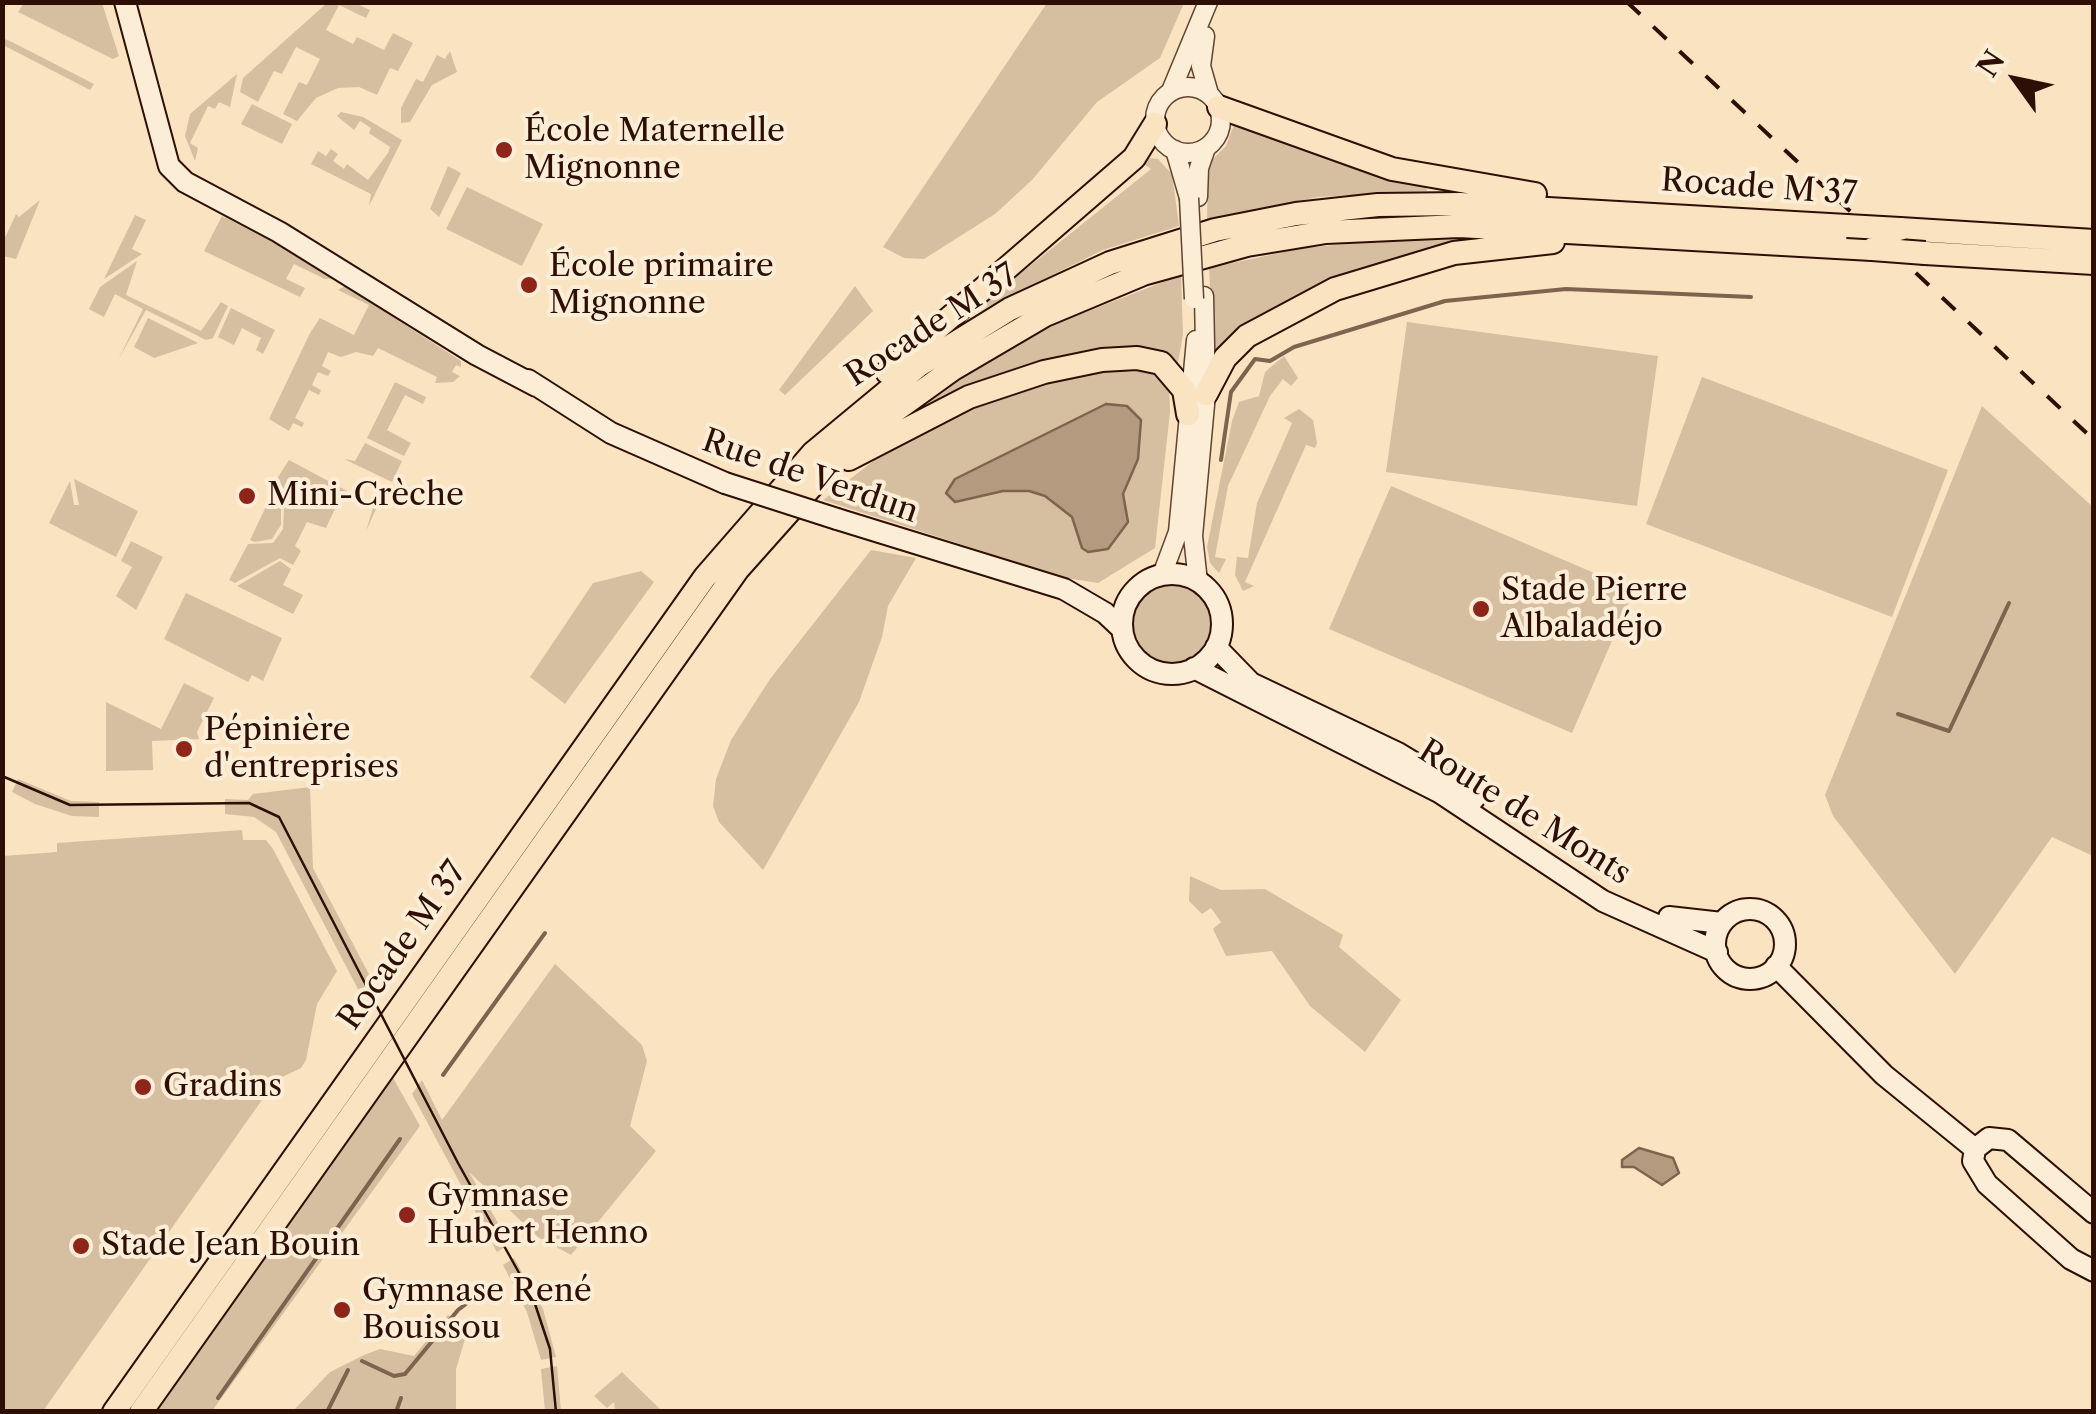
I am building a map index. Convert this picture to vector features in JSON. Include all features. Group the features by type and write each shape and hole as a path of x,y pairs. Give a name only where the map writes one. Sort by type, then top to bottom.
{"highway":[{"path":"1214,101 1392,168 1528,192 1602,210"},
{"path":"838,430 887,372 1134,158 1155,124"},
{"name":"Rocade M 37","path":"114,1412 688,598 756,513 838,430 918,366 987,322 1072,278 1162,245 1242,224 1350,207 1460,204 1602,210 2094,241"},
{"name":"Rocade M 37","path":"141,1412 706,611 772,527 828,468 909,400 998,341 1093,293 1169,266 1286,238 1379,227 1638,235 2094,263"},
{"path":"1206,394 1225,358 1246,336 1284,313 1362,278 1454,253 1638,235"},
{"path":"828,468 969,396 1044,372 1102,360 1137,358 1160,364 1184,390 1188,414"}],"main road":[{"name":"Rue de Verdun","path":"126,2 168,166 186,182 279,232 477,355 612,432 725,483 1078,595 1133,593"},
{"path":"1162,575 1198,582 1220,610 1216,647 1194,668 1170,674 1146,667 1131,652 1122,629 1133,593 1162,575"},
{"name":"Rue de Verdun","path":"1078,595 1122,629"},
{"name":"Route de Monts","path":"1216,647 1251,683 1445,778 1550,854 1609,890 1683,921 1722,924"},
{"name":"Route de Monts","path":"1194,668 1438,792 1603,901 1716,952"},
{"path":"1741,910 1772,917 1785,946 1776,966 1762,976 1745,978 1726,968 1716,952 1722,924 1741,910"},
{"path":"1776,966 1884,1075 1976,1149"},
{"path":"2094,1213 2008,1140 1989,1138 1976,1149 1973,1161 1987,1184 2071,1259 2094,1271"}],"street":[{"path":"1206,148 1190,153 1175,150 1162,140 1155,124 1158,105 1172,91 1208,2"},
{"path":"1198,582 1194,536 1206,394 1194,198 1206,148 1220,130 1202,52 1217,2"},
{"path":"1172,91 1186,87 1214,101"},
{"path":"1175,150 1194,198"},
{"path":"1162,575 1178,532 1199,298"}],"shaded area":[{"path":"24,3 102,3 119,56 113,59 18,12"},
{"path":"327,3 355,3 370,10 366,18 339,5 326,30 353,44 357,37 384,50 393,33 413,43 398,71 390,68 377,95 359,87 338,88 316,98 297,121 283,114 299,82 307,85 320,59 296,47 282,74 274,71 258,102 240,92 243,78"},
{"path":"1047,3 1184,3 1160,58 1097,102 1032,180 995,214 924,259 904,258 883,247"},
{"path":"2,38 94,84 90,90 3,45"},
{"path":"450,51 457,72 432,85 410,122 401,123 401,108 416,79 423,82 437,55 445,59"},
{"path":"237,74 230,107 219,102 215,109 208,106 190,143 198,148 195,161 185,136 190,114"},
{"path":"252,104 292,124 282,144 241,124"},
{"path":"341,112 363,117 402,140 369,206 371,194 311,164 318,151 326,156 331,149 338,154 333,161 344,169 347,164 368,180 388,153 390,147 369,133 371,128 360,121 354,130 337,116"},
{"path":"1234,125 1372,175 1425,185 1427,191 1318,197 1207,219 1208,164 1226,146"},
{"path":"1150,158 1158,159 1172,174 1179,226 1103,250 965,318 1151,169 1144,164"},
{"path":"448,166 461,173 439,217 430,209"},
{"path":"467,187 543,224 522,266 446,229"},
{"path":"40,200 16,259 3,256 3,242 16,214 19,217"},
{"path":"135,215 146,220 132,249 142,254 104,279"},
{"path":"222,216 346,278 325,279 294,264 286,279 305,288 300,297 204,251"},
{"path":"1399,239 1483,239 1422,255 1214,356 1209,268 1303,248"},
{"path":"137,261 126,295 201,331 221,302 228,306 213,338 206,340 146,310 118,360 143,309 115,294 104,317 89,309 100,287"},
{"path":"1181,275 1183,335 1177,368 1065,356 1012,371 912,411 993,357 1058,323"},
{"path":"345,286 461,361 461,367 456,365 452,372 460,376 453,382 435,383 437,377 378,348 373,356 356,352 341,357 328,352 322,366 331,371 328,376 318,372 312,385 321,390 319,395 309,390 295,418 304,423 302,427 293,423 289,431 269,419 310,333 320,318 354,335 369,305 338,290"},
{"path":"855,286 873,311 785,395 779,390"},
{"path":"231,308 275,330 263,354 256,350 261,338 242,328 234,345 218,337"},
{"path":"148,318 198,343 154,358 134,347"},
{"path":"1407,322 1658,356 1637,506 1386,472"},
{"path":"1284,356 1298,378 1291,386 1283,379 1270,396 1228,486 1215,557 1226,559 1219,573 1210,563 1207,547 1232,421 1239,402 1259,396 1265,372"},
{"path":"1137,365 1169,382 1170,412 1155,548 1098,583 1066,578 823,500 889,449 952,413 1067,374"},
{"path":"1702,377 1948,470 1892,617 1646,524"},
{"path":"395,382 426,397 423,404 405,395 387,430 411,443 404,456 367,438"},
{"path":"1106,404 1127,406 1141,420 1138,459 1123,494 1128,522 1108,549 1088,552 1082,548 1072,517 1045,496 1029,491 1003,491 955,502 946,493 955,479"},
{"path":"1982,406 2093,507 2093,856 2052,837 1955,974 1833,816 1825,795"},
{"path":"1299,409 1313,420 1317,443 1315,448 1306,445 1245,582 1254,586 1243,591 1235,575 1237,557 1248,558 1257,503 1292,423 1284,418"},
{"path":"365,443 402,461 392,482 344,459 355,461"},
{"path":"289,460 377,507 366,531 373,508 342,494 326,528 307,522 295,546 301,551 293,565 280,558 235,583 229,580 248,544 273,543 283,529 284,507 269,491"},
{"path":"74,479 138,511 116,557 49,523 70,481 74,505 79,505"},
{"name":"Stade Pierre Albaladéjo","path":"1391,486 1634,590 1572,733 1329,629"},
{"path":"271,496 281,509 281,525 272,539 250,540"},
{"path":"131,541 163,557 136,610 116,596 132,567 121,561"},
{"path":"871,550 916,558 888,606 882,637 859,702 763,870 719,822 713,806 716,779 731,740 770,679"},
{"path":"280,561 291,569 283,585 303,595 293,614 237,586"},
{"path":"641,571 654,582 565,704 530,677 593,583"},
{"path":"1171,583 1187,586 1200,595 1209,608 1209,640 1200,653 1187,662 1171,665 1155,662 1142,653 1133,640 1130,624 1133,608 1142,595 1155,586"},
{"path":"186,593 282,638 263,681 252,675 248,682 164,639"},
{"path":"184,683 214,698 197,732 199,739 152,741 153,770 106,771 106,702 161,729"},
{"path":"18,779 71,801 99,802 99,817 72,816 35,804 12,792"},
{"path":"310,787 313,868 371,978 360,993 276,832 254,817 225,814 225,799 248,800 253,794"},
{"name":"Stade Jean Bouin","path":"242,830 243,840 266,840 273,849 337,971 317,1004 306,1060 301,1068 276,1080 43,1411 3,1411 3,856 57,852 57,843"},
{"path":"1190,876 1221,890 1265,889 1343,935 1339,947 1401,1000 1365,1052 1310,1006 1272,951 1226,956 1213,929 1221,922 1211,908 1202,914 1189,901"},
{"path":"555,964 642,1045 647,1061 630,1126 656,1151 571,1255 538,1237 469,1172 510,1244 497,1252 412,1094 422,1080 442,1120"},
{"path":"392,1076 420,1126 212,1411 157,1412"},
{"path":"1639,1148 1673,1158 1679,1173 1662,1185 1634,1167 1622,1167 1622,1160"},
{"path":"514,1258 543,1309 556,1357 541,1360 527,1312 503,1265"},
{"path":"448,1315 461,1322 466,1336 456,1369 456,1411 293,1411 330,1372 364,1355 380,1349 414,1356"},
{"path":"557,1366 561,1411 545,1411 541,1369"},
{"path":"622,1372 662,1411 615,1411 614,1402 607,1408 594,1396"}],"waterway":[{"path":"1231,392 1255,359 1270,361 1294,347 1445,301 1566,289 1751,297"},
{"path":"1221,460 1231,392"},
{"path":"1898,714 1949,731 2009,603"},
{"path":"443,1075 545,933"},
{"path":"218,1398 400,1139"},
{"path":"362,1361 394,1376 405,1374 458,1310 487,1288"},
{"path":"327,1412 348,1370"},
{"path":"396,1412 401,1398"}],"tram line":[{"path":"2,776 70,805 249,803 279,817 458,1163 533,1298 550,1349 556,1412"}],"railway":[{"path":"1627,2 2094,440"}],"place":[{"name":"École Maternelle Mignonne","path":"504,150"},
{"name":"École primaire Mignonne","path":"529,285"},
{"name":"Mini-Crèche","path":"247,496"},
{"name":"Stade Pierre Albaladéjo","path":"1481,609"},
{"name":"Pépinière d'entreprises","path":"184,749"},
{"name":"Gradins","path":"143,1087"},
{"name":"Gymnase Hubert Henno","path":"407,1215"},
{"name":"Stade Jean Bouin","path":"81,1246"},
{"name":"Gymnase René Bouissou","path":"342,1310"}]}
